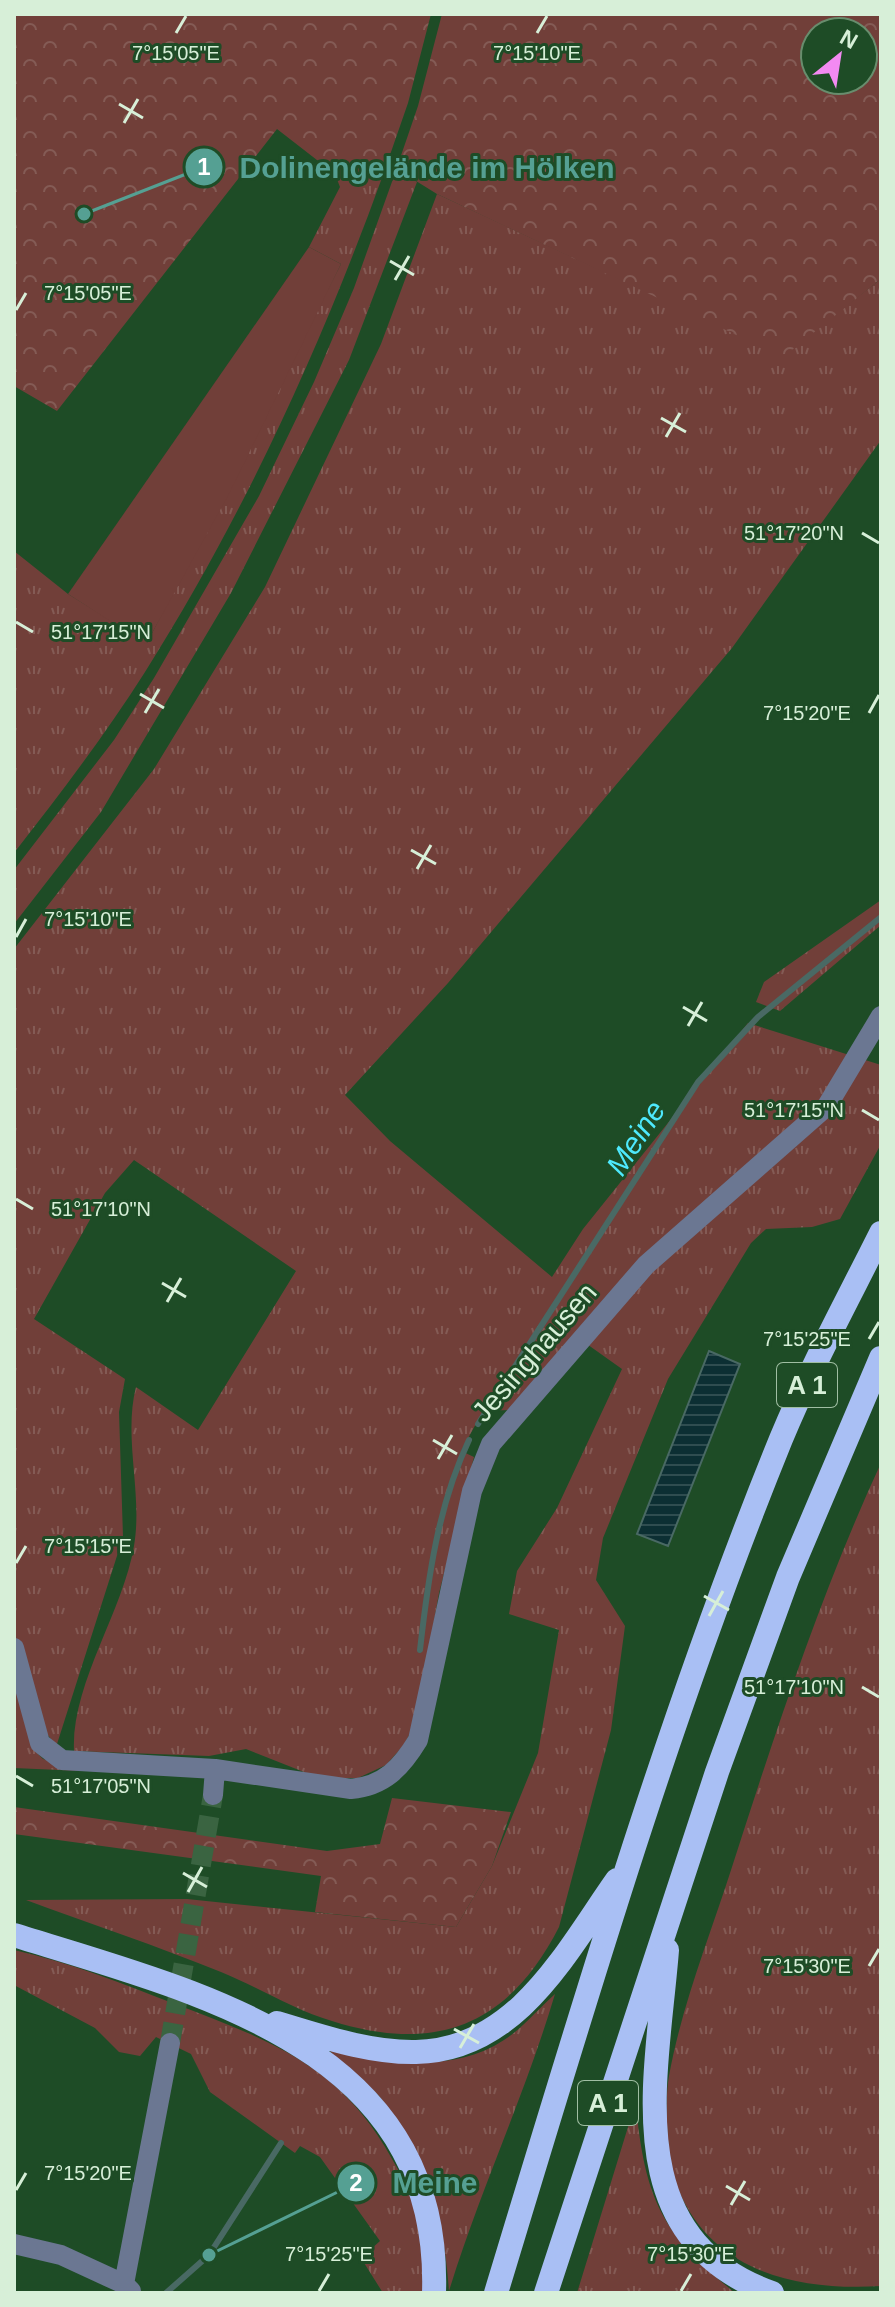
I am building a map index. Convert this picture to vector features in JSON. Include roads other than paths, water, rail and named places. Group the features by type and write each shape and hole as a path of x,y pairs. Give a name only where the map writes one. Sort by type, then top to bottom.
{"highway":[{"name":"A 1","path":"496,2293 686,1695 782,1437 881,1233"},
{"name":"A 1","path":"546,2293 669,1912 761,1650 839,1451 881,1358"},
{"path":"14,1935 116,1967 221,2006 359,2045 416,2052 453,2047 499,2025 535,1995 631,1862"},
{"path":"669,1912 653,2093 662,2178 674,2213 700,2249 724,2269 772,2293"},
{"path":"221,2006 333,2066 386,2119 409,2161 427,2210 433,2241 434,2293"}],"street":[{"name":"Jesinghausen","path":"14,1648 40,1743 62,1760 215,1769 351,1789 370,1787 386,1779 404,1762 418,1740 472,1491 491,1444 646,1265 827,1106 881,1016"},
{"path":"213,1795 215,1769"},
{"path":"14,2244 61,2255 129,2288 170,2043"}],"water":[{"path":"709,1351 740,1364 668,1546 637,1534"}],"waterway":[{"name":"Meine","path":"478,1424 698,1082 758,1017 881,917"},
{"name":"Meine","path":"420,1650 442,1516 469,1440"},
{"name":"Meine","path":"166,2293 209,2255 281,2143"}],"tunnel":[{"path":"170,2043 213,1795"}],"place":[{"name":"Dolinengelände im Hölken","path":"84,214"},
{"name":"Meine","path":"209,2255"}]}
